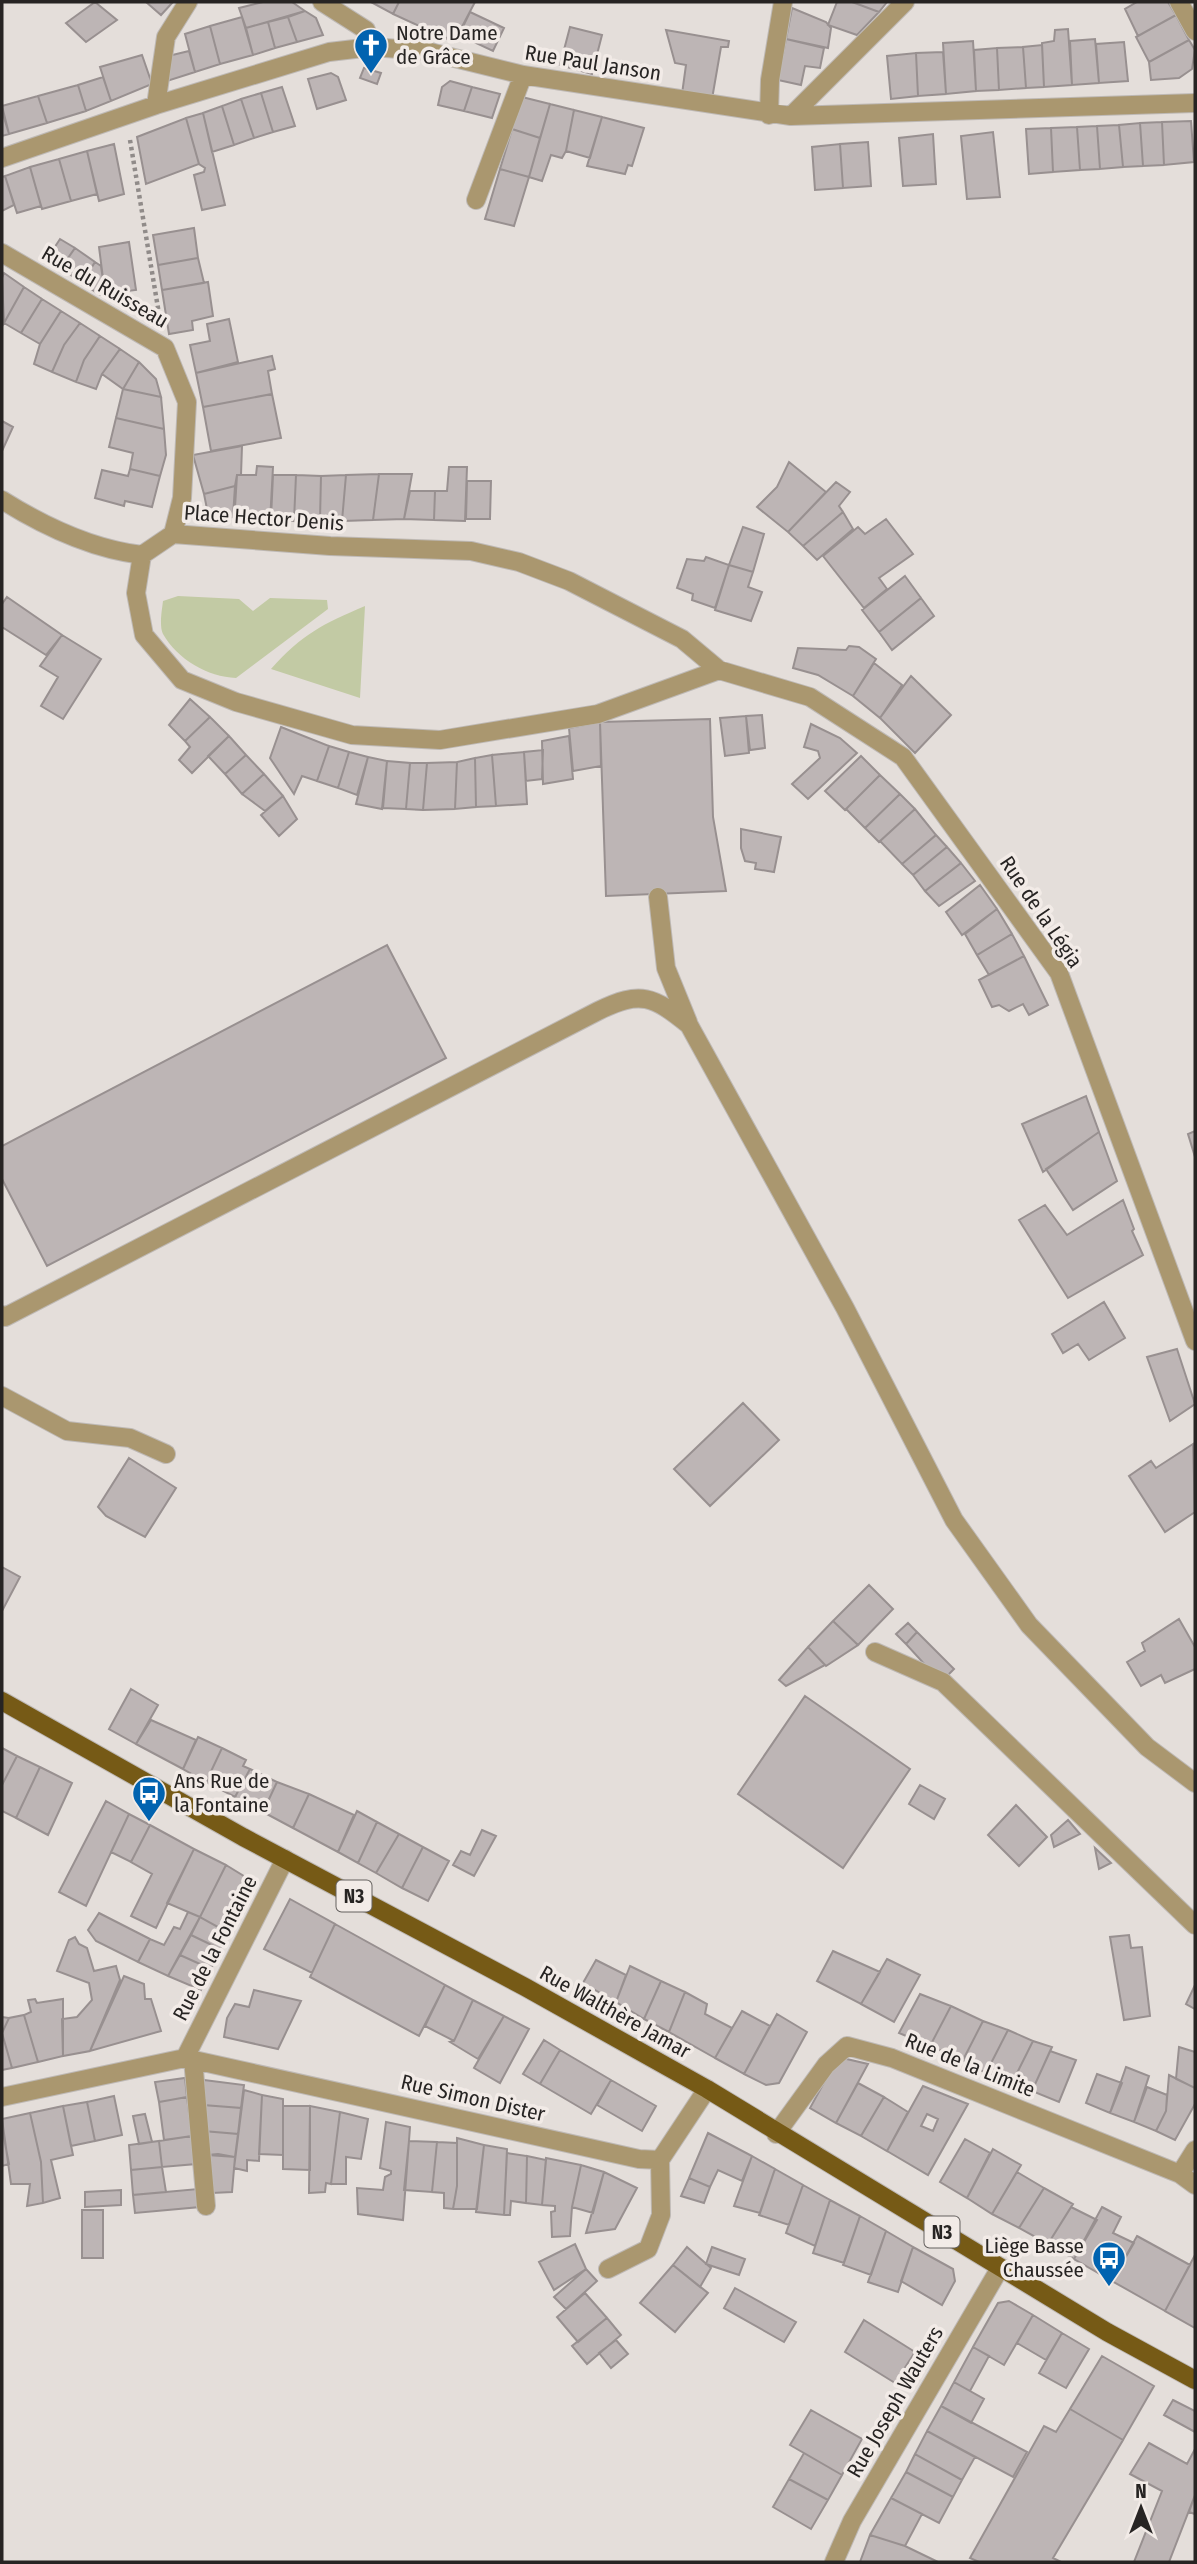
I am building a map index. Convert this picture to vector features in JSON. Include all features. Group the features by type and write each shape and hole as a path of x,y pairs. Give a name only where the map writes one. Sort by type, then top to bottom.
{"main road":[{"name":"Rue Walthère Jamar","path":"2,1701 707,2089 776,2134 1107,2332 1195,2380"}],"street":[{"path":"156,105 166,37 188,2"},
{"path":"322,2 366,30 372,47"},
{"path":"769,115 770,80 783,2"},
{"path":"791,116 905,2"},
{"path":"1179,2 1195,31"},
{"name":"Rue Paul Janson","path":"2,158 125,115 329,52 372,47 426,51 523,75 769,115 1195,103"},
{"path":"476,200 523,75"},
{"name":"Rue du Ruisseau","path":"2,253 165,348 187,402 182,498 173,534"},
{"path":"2,500 58,531 110,551 142,555 136,593 144,635 182,680 236,702 352,735 440,740 598,714 719,670"},
{"name":"Place Hector Denis","path":"142,555 173,534 330,546 471,551 519,562 569,580 682,639 719,670"},
{"name":"Rue de la Légia","path":"719,670 810,697 903,757 1059,973 1195,1341"},
{"path":"658,897 666,968 689,1025 845,1308 954,1520 1028,1625 1147,1746 1195,1783"},
{"path":"2,1315 5,1317 624,999 659,1001 689,1025"},
{"path":"2,1396 67,1432 130,1438 166,1454"},
{"path":"876,1652 943,1682 1195,1925"},
{"name":"Rue de la Fontaine","path":"189,2059 285,1859"},
{"name":"Rue de la Limite","path":"776,2134 826,2065 847,2046 892,2058 1188,2180"},
{"path":"189,2059 206,2206"},
{"name":"Rue Simon Dister","path":"2,2097 189,2059 639,2159 660,2160"},
{"path":"608,2269 648,2249 661,2215 660,2160 707,2089"},
{"path":"1188,2180 1195,2150"},
{"name":"Rue Joseph Wauters","path":"834,2562 852,2521 1000,2267"}],"path":[{"path":"125,115 160,322"}],"green space":[{"path":"178,596 239,599 253,611 270,598 327,600 328,609 236,678 215,674 194,665 169,643 161,627 163,601"},
{"path":"365,606 360,698 271,669 314,631"}],"building":[{"path":"95,2 117,20 86,42 66,23"},
{"path":"146,2 173,2 161,15"},
{"path":"263,2 292,2 305,11 246,28 239,8"},
{"path":"371,2 399,2 393,14"},
{"path":"399,2 475,2 454,42 393,14"},
{"path":"837,2 852,2 879,12 857,35 828,25"},
{"path":"852,2 887,2 879,12"},
{"path":"1137,2 1168,2 1176,15 1138,36 1125,9"},
{"path":"792,8 826,22 831,28 828,48 786,39"},
{"path":"305,11 316,18 323,35 297,42 288,17"},
{"path":"470,12 504,28 493,51 459,35"},
{"path":"1176,15 1189,40 1149,62 1136,37"},
{"path":"242,17 253,55 220,64 210,26"},
{"path":"288,17 297,42 275,48 268,22"},
{"path":"268,22 275,48 253,55 246,28"},
{"path":"210,26 220,64 195,72 185,34"},
{"path":"570,27 602,35 592,74 560,65"},
{"path":"1068,29 1072,85 1044,87 1042,43 1054,41 1055,30"},
{"path":"666,30 729,41 728,47 721,47 712,99 682,94 686,65 675,63"},
{"path":"786,39 824,48 820,68 805,66 801,85 778,80"},
{"path":"1095,39 1099,83 1072,85 1070,41"},
{"path":"1189,40 1195,50 1192,69 1179,78 1151,80 1149,62"},
{"path":"973,41 976,91 946,94 943,43"},
{"path":"1124,42 1128,81 1099,83 1096,44"},
{"path":"1042,45 1044,87 1026,88 1023,47"},
{"path":"1023,47 1026,88 999,90 997,48"},
{"path":"997,48 999,90 976,91 974,50"},
{"path":"189,51 195,72 164,82 164,57"},
{"path":"943,52 946,94 918,96 916,53"},
{"path":"916,53 918,96 891,99 887,56"},
{"path":"142,55 152,84 111,101 100,67"},
{"name":"Notre Dame de Grâce","path":"364,68 381,73 377,84 360,78"},
{"path":"331,73 338,77 346,100 317,109 308,79"},
{"path":"103,77 111,101 86,111 78,85"},
{"path":"450,81 472,87 464,111 438,105 442,87"},
{"path":"78,85 86,111 47,123 38,96"},
{"path":"282,87 295,126 273,132 261,93"},
{"path":"472,87 500,94 492,118 464,111"},
{"path":"261,93 273,132 254,138 241,99"},
{"path":"38,96 47,123 9,134 2,106"},
{"path":"522,97 550,104 540,138 512,129"},
{"path":"241,99 254,138 234,145 222,106"},
{"path":"550,104 574,110 566,151 562,158 551,155 542,181 529,177"},
{"path":"222,106 234,145 212,152 203,113"},
{"path":"574,110 602,117 590,158 566,151"},
{"path":"2,111 9,134 2,136"},
{"path":"203,113 225,205 202,210 194,175 204,172 205,168 199,164 186,118"},
{"path":"602,117 644,128 632,166 628,165 625,174 587,166"},
{"path":"186,118 199,164 146,184 137,137"},
{"path":"1191,121 1194,162 1164,165 1162,122"},
{"path":"1162,122 1164,165 1143,166 1140,123"},
{"path":"1140,123 1143,166 1123,167 1119,125"},
{"path":"1119,125 1123,167 1100,169 1097,126"},
{"path":"1097,126 1100,169 1080,170 1077,127"},
{"path":"1077,127 1080,170 1053,172 1051,128"},
{"path":"1051,128 1053,172 1029,174 1026,129"},
{"path":"512,129 540,138 529,177 500,169"},
{"path":"993,132 1000,197 967,199 961,136"},
{"path":"933,134 936,184 903,186 899,138"},
{"path":"868,142 871,186 843,188 840,144"},
{"path":"114,144 124,194 99,201 87,151"},
{"path":"840,144 843,188 815,190 812,147"},
{"path":"87,151 97,194 71,201 59,159"},
{"path":"59,159 71,201 42,209 30,167"},
{"path":"30,167 41,206 17,213 5,176"},
{"path":"500,169 529,177 514,226 485,219"},
{"path":"5,176 14,205 2,211 2,177"},
{"path":"194,228 198,258 158,265 153,235"},
{"path":"60,239 75,248 61,268 47,259"},
{"path":"129,242 136,290 105,294 99,247"},
{"path":"75,248 95,262 82,283 61,268"},
{"path":"198,258 204,283 162,290 158,265"},
{"path":"95,262 101,266 105,294 100,295 82,283"},
{"path":"4,273 24,287 4,323 2,278"},
{"path":"208,282 213,316 192,321 193,330 169,334 162,290"},
{"path":"24,287 42,299 21,333 4,323"},
{"path":"42,299 61,311 40,344 21,333"},
{"path":"61,311 80,323 64,345 52,372 34,364 40,344"},
{"path":"229,319 238,362 196,373 190,345 210,341 207,324"},
{"path":"80,323 100,336 84,360 76,382 52,372 64,345"},
{"path":"100,336 120,349 102,374 96,389 76,382 84,360"},
{"path":"120,349 139,362 123,389 102,374"},
{"path":"272,356 275,369 268,371 272,394 203,407 196,373"},
{"path":"139,362 156,379 161,397 123,389"},
{"path":"123,389 161,397 164,429 116,418"},
{"path":"272,394 281,438 211,451 203,407"},
{"path":"116,418 164,429 166,455 160,476 130,469 133,453 109,447"},
{"path":"2,421 13,427 2,451"},
{"path":"242,446 241,475 237,475 235,486 204,494 193,455"},
{"path":"789,462 826,492 788,532 757,507 777,487"},
{"path":"257,466 273,467 270,522 234,523 237,475 256,475"},
{"path":"449,467 467,467 465,521 434,520 435,491 447,491"},
{"path":"130,469 160,476 152,507 125,501 124,506 95,498 102,470 128,476"},
{"path":"379,474 412,474 404,519 373,520"},
{"path":"379,474 373,520 342,521 346,475"},
{"path":"273,475 296,475 294,521 271,518"},
{"path":"296,475 321,476 320,519 294,521"},
{"path":"346,475 342,521 320,519 321,476"},
{"path":"467,481 491,481 490,519 466,519"},
{"path":"836,482 850,492 839,506 843,512 803,546 788,532"},
{"path":"235,486 233,517 209,519 204,494"},
{"path":"410,491 435,491 434,520 404,519"},
{"path":"843,512 853,529 817,560 803,546"},
{"path":"886,519 913,554 879,578 887,589 864,608 823,556 858,527 865,534"},
{"path":"743,527 764,534 753,572 729,565"},
{"path":"706,557 729,565 715,608 692,600 693,594 677,588 687,559 704,561"},
{"path":"729,565 753,572 748,587 762,592 751,621 715,610"},
{"path":"905,576 921,598 879,632 862,610"},
{"path":"7,597 62,635 46,655 2,627 2,604"},
{"path":"921,598 934,616 892,650 879,632"},
{"path":"62,635 101,659 63,719 41,706 58,677 40,666"},
{"path":"849,646 859,647 876,659 853,696 818,675 793,668 798,648 846,650"},
{"path":"874,663 902,685 880,718 853,696"},
{"path":"911,676 951,715 915,753 880,718"},
{"path":"190,699 210,717 185,741 169,725"},
{"path":"762,715 765,748 750,750 746,716"},
{"path":"746,716 749,753 725,756 720,718"},
{"path":"210,717 229,736 192,773 179,760 190,747 185,741"},
{"path":"710,719 713,817 726,891 606,896 600,722"},
{"path":"600,722 601,766 573,771 569,728"},
{"path":"811,724 840,738 857,753 808,799 792,784 820,758 818,751 804,747"},
{"path":"281,727 329,746 317,781 302,776 294,794 270,758"},
{"path":"229,736 246,755 225,774 208,756"},
{"path":"569,736 573,779 543,784 542,741"},
{"path":"329,746 349,752 338,788 317,781"},
{"path":"543,750 542,779 526,781 524,752"},
{"path":"349,752 368,757 357,795 338,788"},
{"path":"524,752 527,804 496,806 492,755"},
{"path":"246,755 264,774 242,794 225,774"},
{"path":"492,755 496,806 476,807 475,758"},
{"path":"861,756 880,775 845,810 825,791"},
{"path":"368,757 387,761 382,809 356,804"},
{"path":"475,758 476,807 455,809 457,762"},
{"path":"387,761 410,763 406,809 383,808"},
{"path":"457,762 455,809 423,810 427,763"},
{"path":"410,763 427,763 423,810 406,809"},
{"path":"264,774 283,796 265,811 242,794"},
{"path":"880,775 900,794 865,828 846,809"},
{"path":"900,794 915,809 879,842 865,828"},
{"path":"283,796 297,819 279,836 261,815"},
{"path":"915,809 936,835 902,864 880,841"},
{"path":"741,829 781,837 774,872 755,869 756,863 745,861 741,848"},
{"path":"936,835 947,847 913,875 902,864"},
{"path":"947,847 961,863 925,891 913,875"},
{"path":"961,863 975,881 939,906 925,891"},
{"path":"980,885 997,909 962,935 946,912"},
{"path":"997,909 1012,934 977,955 965,934"},
{"path":"1012,934 1024,956 989,975 977,955"},
{"path":"387,945 446,1058 47,1266 2,1179 2,1146"},
{"path":"1024,956 1048,1005 1029,1015 1023,1004 1009,1011 999,1005 992,1007 979,980"},
{"path":"1086,1096 1099,1132 1043,1172 1022,1124"},
{"path":"1195,1131 1195,1157 1188,1134"},
{"path":"1099,1132 1117,1181 1073,1210 1046,1169"},
{"path":"1123,1200 1134,1229 1132,1231 1143,1255 1068,1298 1019,1220 1045,1205 1067,1235"},
{"path":"1104,1302 1125,1338 1089,1360 1078,1344 1063,1353 1052,1334"},
{"path":"1177,1349 1195,1404 1170,1421 1147,1357"},
{"path":"743,1403 779,1440 710,1506 674,1469"},
{"path":"1193,1444 1195,1512 1165,1532 1129,1476 1151,1461 1156,1468"},
{"path":"129,1458 176,1488 145,1537 106,1516 98,1507"},
{"path":"2,1567 20,1577 2,1611"},
{"path":"869,1585 893,1609 858,1645 833,1621"},
{"path":"1179,1619 1195,1647 1195,1669 1165,1683 1161,1675 1141,1686 1127,1662 1145,1651 1142,1643"},
{"path":"833,1621 858,1645 826,1666 808,1647"},
{"path":"908,1623 917,1632 906,1644 896,1634"},
{"path":"917,1632 954,1669 948,1675 927,1667 906,1644"},
{"path":"808,1647 825,1665 786,1686 779,1680"},
{"path":"131,1689 158,1705 136,1744 109,1729"},
{"path":"805,1696 910,1769 843,1868 738,1794"},
{"path":"151,1720 196,1740 183,1769 136,1744"},
{"path":"198,1737 222,1748 206,1782 183,1769"},
{"path":"2,1748 17,1756 2,1785"},
{"path":"222,1748 246,1760 243,1766 250,1769 235,1797 206,1782"},
{"path":"17,1756 40,1767 16,1818 2,1811 2,1785"},
{"path":"40,1767 72,1783 48,1835 16,1818"},
{"path":"250,1769 277,1782 263,1812 235,1797"},
{"path":"277,1782 309,1794 293,1828 263,1812"},
{"path":"920,1785 945,1799 934,1819 909,1804"},
{"path":"309,1794 354,1815 338,1852 293,1828"},
{"path":"106,1801 129,1814 86,1906 59,1892"},
{"path":"1016,1805 1047,1837 1019,1866 988,1835"},
{"path":"357,1811 377,1822 358,1863 338,1852"},
{"path":"129,1814 150,1825 131,1862 111,1852"},
{"path":"1068,1820 1080,1834 1054,1847 1051,1835"},
{"path":"377,1822 399,1834 376,1873 358,1863"},
{"path":"150,1825 194,1849 156,1928 131,1916 152,1874 131,1862"},
{"path":"482,1830 496,1836 474,1876 453,1865 461,1851 470,1855"},
{"path":"399,1834 423,1847 402,1888 376,1873"},
{"path":"423,1847 449,1861 428,1901 402,1888"},
{"path":"1095,1848 1111,1863 1099,1869"},
{"path":"194,1849 226,1865 200,1917 167,1903"},
{"path":"226,1865 247,1878 251,1884 227,1932 200,1917"},
{"path":"290,1899 335,1924 312,1973 264,1949"},
{"path":"188,1912 200,1917 168,1976 138,1962 150,1939 164,1945 174,1927 180,1929"},
{"path":"99,1913 150,1939 138,1962 96,1941 88,1930"},
{"path":"200,1917 227,1932 220,1949 191,1935"},
{"path":"335,1924 445,1985 419,2036 310,1977"},
{"path":"191,1935 220,1949 211,1969 180,1955"},
{"path":"1129,1935 1131,1948 1142,1947 1150,2016 1124,2020 1110,1937"},
{"path":"75,1937 79,1944 87,1948 94,1971 116,1966 120,1980 90,2051 63,2056 62,2019 77,2017 92,2000 89,1983 57,1971 69,1940"},
{"path":"833,1951 880,1972 861,2004 817,1981"},
{"path":"180,1955 211,1969 201,1990 168,1976"},
{"path":"887,1959 920,1975 894,2022 861,2004"},
{"path":"596,1960 626,1975 616,2002 583,1983"},
{"path":"630,1966 661,1981 644,2019 616,2002"},
{"path":"124,1976 144,1984 145,1999 151,1999 161,2031 90,2051"},
{"path":"661,1981 685,1992 669,2032 644,2019"},
{"path":"445,1985 473,2000 454,2041 425,2026"},
{"path":"1195,1985 1195,2009 1186,2004"},
{"path":"254,1990 301,2001 278,2049 224,2037 227,2018 235,2004 249,2007"},
{"path":"685,1992 707,2004 705,2014 732,2028 715,2058 669,2032"},
{"path":"920,1994 951,2006 930,2046 899,2033"},
{"path":"35,1999 37,2003 63,1999 63,2056 38,2062 24,2015 31,2012 28,2000"},
{"path":"473,2000 504,2016 478,2059 450,2042 454,2041"},
{"path":"951,2006 983,2021 963,2060 930,2046"},
{"path":"742,2011 770,2026 744,2074 715,2058"},
{"path":"777,2014 807,2032 779,2083 766,2085 744,2074"},
{"path":"24,2015 38,2062 12,2068 2,2033 9,2018"},
{"path":"504,2016 529,2029 500,2083 474,2068"},
{"path":"2,2017 9,2018 2,2033"},
{"path":"983,2021 1008,2030 986,2073 963,2060"},
{"path":"1008,2030 1033,2041 1012,2083 986,2073"},
{"path":"2,2033 12,2068 2,2070"},
{"path":"544,2040 560,2050 540,2084 523,2074"},
{"path":"1033,2041 1052,2047 1032,2091 1012,2083"},
{"path":"1179,2047 1195,2052 1195,2088 1176,2079"},
{"path":"560,2050 611,2080 591,2114 540,2084"},
{"path":"1050,2051 1076,2060 1059,2102 1032,2091"},
{"path":"838,2057 868,2064 836,2123 810,2108"},
{"path":"1126,2067 1149,2076 1134,2122 1110,2113"},
{"path":"1097,2074 1122,2083 1110,2113 1086,2103"},
{"path":"1169,2075 1195,2088 1195,2104 1175,2140 1156,2131 1166,2111"},
{"path":"185,2078 187,2097 159,2102 155,2082"},
{"path":"204,2080 244,2085 241,2108 203,2105"},
{"path":"611,2080 656,2106 642,2131 597,2105"},
{"path":"858,2083 884,2097 861,2136 836,2123"},
{"path":"923,2086 968,2104 928,2175 887,2151","holes":["927,2114 938,2119 933,2131 921,2126"]},
{"path":"1147,2087 1167,2095 1166,2111 1156,2131 1134,2122"},
{"path":"244,2090 262,2095 259,2161 247,2160 247,2171 234,2168"},
{"path":"262,2095 283,2099 283,2155 259,2154"},
{"path":"114,2096 122,2135 95,2141 87,2102"},
{"path":"187,2097 192,2136 164,2140 159,2102"},
{"path":"884,2097 908,2112 887,2151 861,2136"},
{"path":"87,2102 95,2141 71,2146 63,2106"},
{"path":"203,2105 241,2108 238,2134 203,2131"},
{"path":"63,2106 73,2155 51,2160 60,2198 43,2203 41,2162 30,2113"},
{"path":"283,2106 310,2106 310,2170 283,2169"},
{"path":"310,2106 340,2112 331,2184 326,2183 325,2192 309,2193"},
{"path":"340,2112 368,2119 361,2159 346,2157 346,2184 331,2184"},
{"path":"30,2113 41,2162 43,2203 27,2206 30,2184 11,2184 2,2119"},
{"path":"145,2114 152,2142 139,2144 133,2116"},
{"path":"386,2122 410,2127 403,2220 358,2214 357,2188 383,2190 385,2177 391,2174 391,2171 380,2168"},
{"path":"2,2128 9,2164 2,2166"},
{"path":"203,2131 238,2134 235,2157 208,2155"},
{"path":"708,2133 752,2156 742,2181 718,2170 710,2187 689,2178"},
{"path":"192,2136 196,2164 162,2167 159,2141"},
{"path":"457,2138 484,2145 477,2209 453,2209 457,2186"},
{"path":"965,2139 990,2153 967,2198 940,2182"},
{"path":"159,2141 162,2167 131,2170 129,2145"},
{"path":"409,2141 437,2142 432,2192 404,2190"},
{"path":"437,2142 457,2143 457,2186 453,2209 444,2208 444,2193 432,2192"},
{"path":"484,2145 507,2149 504,2215 476,2212"},
{"path":"993,2149 1021,2165 992,2214 967,2198"},
{"path":"507,2153 527,2156 526,2203 511,2201 510,2215 504,2215"},
{"path":"208,2155 235,2157 232,2192 212,2193"},
{"path":"527,2156 546,2160 542,2205 526,2203"},
{"path":"752,2156 775,2169 760,2213 734,2206"},
{"path":"546,2158 581,2165 572,2207 570,2236 552,2237 551,2212 555,2211 555,2206 542,2205"},
{"path":"581,2165 604,2172 593,2213 572,2207"},
{"path":"162,2167 166,2192 133,2195 131,2170"},
{"path":"775,2169 803,2185 789,2225 759,2215"},
{"path":"604,2172 637,2188 615,2229 586,2233"},
{"path":"1017,2172 1044,2188 1019,2228 992,2214"},
{"path":"689,2178 710,2187 704,2203 681,2196"},
{"path":"803,2185 830,2200 815,2246 786,2233"},
{"path":"1044,2188 1073,2204 1048,2244 1019,2228"},
{"path":"198,2189 200,2207 135,2213 133,2195"},
{"path":"121,2190 121,2205 85,2207 85,2192"},
{"path":"830,2200 860,2216 844,2263 813,2253"},
{"path":"1071,2207 1097,2220 1074,2259 1048,2244"},
{"path":"1102,2207 1121,2217 1113,2233 1134,2243 1112,2281 1074,2259"},
{"path":"82,2210 103,2210 103,2258 82,2258"},
{"path":"860,2216 886,2231 871,2275 843,2265"},
{"path":"886,2231 913,2247 898,2292 868,2282"},
{"path":"1137,2236 1190,2265 1165,2311 1112,2281"},
{"path":"575,2244 586,2269 554,2290 539,2262"},
{"path":"687,2247 711,2268 700,2287 673,2265"},
{"path":"712,2247 745,2259 739,2275 706,2264"},
{"path":"913,2247 953,2269 955,2281 942,2305 901,2281"},
{"path":"1195,2255 1195,2328 1165,2311"},
{"path":"673,2265 708,2293 675,2332 640,2303"},
{"path":"586,2269 597,2281 566,2309 554,2297"},
{"path":"735,2288 796,2322 784,2342 724,2308"},
{"path":"585,2293 607,2318 578,2342 557,2317"},
{"path":"1009,2301 1033,2315 1004,2365 973,2347 998,2303"},
{"path":"1033,2315 1062,2333 1046,2360 1017,2343"},
{"path":"607,2318 621,2335 587,2364 572,2346"},
{"path":"864,2320 915,2352 895,2383 845,2352"},
{"path":"1062,2333 1089,2349 1066,2388 1039,2373"},
{"path":"616,2340 628,2354 611,2368 599,2353"},
{"path":"973,2347 989,2356 970,2391 954,2382"},
{"path":"1102,2356 1154,2386 1123,2440 1070,2409"},
{"path":"954,2382 984,2399 971,2423 941,2406"},
{"path":"1173,2400 1195,2411 1195,2432 1164,2415"},
{"path":"941,2406 1027,2452 1013,2477 927,2431"},
{"path":"1070,2409 1123,2440 1053,2558 1061,2562 979,2562 970,2558 1044,2426 1056,2432"},
{"path":"811,2410 862,2439 842,2475 790,2445"},
{"path":"927,2431 975,2457 962,2480 915,2454"},
{"path":"1149,2443 1187,2464 1195,2449 1195,2495 1169,2562 1134,2562 1162,2491 1130,2474"},
{"path":"804,2453 842,2475 828,2500 789,2479"},
{"path":"915,2454 962,2480 953,2497 906,2472"},
{"path":"906,2472 953,2497 939,2523 891,2498"},
{"path":"789,2479 828,2500 811,2529 773,2507"},
{"path":"1195,2495 1195,2514 1189,2512"},
{"path":"891,2498 922,2514 905,2546 870,2535"},
{"path":"870,2535 905,2546 938,2562 860,2562"}],"place":[{"name":"Notre Dame de Grâce","path":"371,75"},
{"name":"Ans Rue de la Fontaine","path":"149,1823"},
{"name":"Liège Basse Chaussée","path":"1109,2288"}]}
